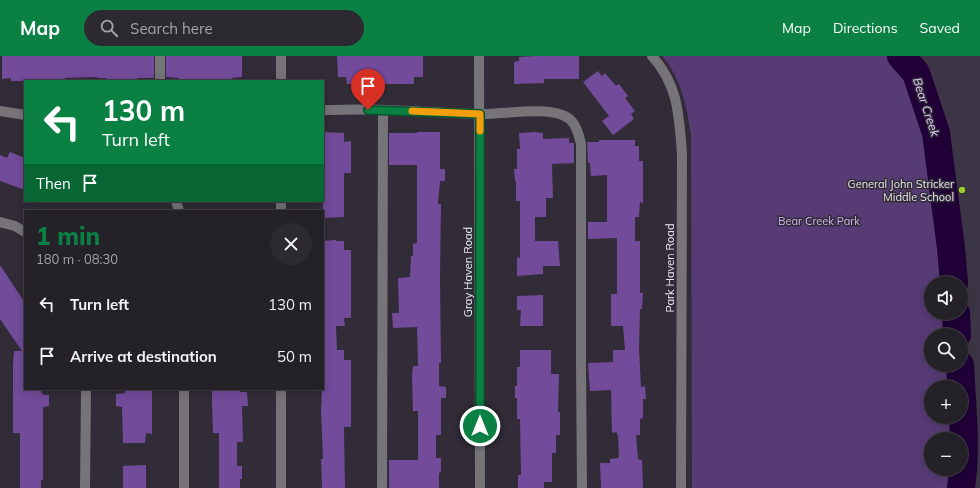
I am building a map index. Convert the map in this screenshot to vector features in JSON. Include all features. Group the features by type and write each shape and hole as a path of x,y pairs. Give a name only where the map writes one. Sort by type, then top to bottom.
{"street":[{"path":"160,56 160,80"},
{"path":"281,56 281,80"},
{"name":"Gray Haven Road","path":"479,56 480,488"},
{"name":"Park Haven Road","path":"652,56 664,73 674,92 679,113 682,154 682,488"},
{"path":"324,110 382,110 480,114 545,111 556,113 573,122 579,134 581,144 582,488"},
{"path":"382,110 382,488"},
{"path":"0,111 24,115"},
{"path":"0,222 14,226 24,231"},
{"path":"85,488 86,390"},
{"path":"184,390 184,488"},
{"path":"281,390 282,488"}],"shaded area":[{"name":"General John Stricker Middle School","path":"901,56 980,56 980,488 961,488 963,476 968,476 968,432 963,432 963,424 968,424 968,380 961,380 960,372 968,372 968,328 957,328 956,320 968,320 968,276 953,276 936,133 916,73"}],"green space":[{"name":"Bear Creek Park","path":"662,56 901,56 916,73 936,133 953,276 924,276 924,320 956,320 957,328 924,328 924,372 960,372 961,380 924,380 924,424 963,424 964,432 924,432 924,476 963,476 961,488 692,488 691,135 682,93 674,74"}],"building":[{"path":"2,56 154,56 154,78 137,78 138,80 106,80 106,78 97,77 65,78 65,80 24,81 11,81 11,78 2,79"},
{"path":"166,56 242,56 242,77 232,78 232,80 179,80 179,78 166,77"},
{"path":"337,56 423,56 423,77 414,77 414,84 347,84 346,77 338,77"},
{"path":"579,56 579,79 544,79 544,83 514,84 514,62 519,61 519,57"},
{"path":"598,71 602,76 605,73 616,86 619,84 628,96 625,98 635,111 631,114 634,119 613,135 602,121 609,116 583,82"},
{"path":"324,132 344,133 344,142 351,141 351,173 344,173 344,217 324,218"},
{"path":"440,132 440,169 445,169 445,181 440,181 438,204 441,204 441,363 439,363 439,386 446,387 446,398 441,398 441,435 436,435 436,458 441,458 441,472 439,473 439,488 389,488 389,460 418,460 418,411 413,411 412,375 413,366 418,366 417,327 393,328 392,313 399,313 398,278 410,277 413,244 417,243 417,165 389,165 389,133"},
{"path":"519,133 543,133 543,139 569,138 569,143 574,143 574,163 552,164 553,198 546,198 546,217 535,217 535,241 558,241 560,266 543,266 543,274 517,276 517,257 520,258 520,201 516,201 516,181 514,169 517,169 517,149 520,149"},
{"path":"599,140 635,140 635,146 639,146 639,161 643,161 643,203 640,202 639,217 635,217 635,241 640,241 640,293 643,293 642,309 640,309 639,349 641,387 645,386 646,399 643,399 643,418 640,419 640,435 636,435 638,459 642,460 643,488 601,488 600,463 610,463 610,459 619,458 618,435 617,432 612,433 611,390 590,391 588,363 613,362 613,350 625,350 623,326 611,326 611,294 617,294 617,238 588,239 588,222 607,222 607,175 591,176 590,163 588,163 587,142 599,142"},
{"path":"10,152 24,158 24,190 0,181 0,155 7,158"},
{"path":"324,241 344,241 344,250 351,250 351,318 344,318 345,326 336,326 337,350 344,350 344,360 351,360 351,427 344,427 345,488 322,488 321,459 323,459 321,410 322,390 324,390"},
{"path":"0,265 24,301 24,390 41,390 43,395 49,395 49,406 43,407 43,480 41,480 41,488 20,488 20,433 13,433 13,366 14,351 22,351 0,319"},
{"path":"543,295 543,326 520,326 521,310 517,310 517,296"},
{"path":"520,350 551,350 551,374 559,374 558,412 560,412 560,435 556,435 556,453 552,453 552,482 544,482 544,488 518,488 518,475 521,475 520,419 517,419 517,398 515,398 515,386 517,386 517,367 520,367"},
{"path":"125,390 152,390 152,434 146,433 145,443 123,443 122,407 116,406 116,394 125,393"},
{"path":"212,390 240,390 240,392 247,392 248,406 242,406 243,442 237,442 237,466 242,466 240,488 219,488 219,433 213,433"},
{"path":"146,465 146,488 123,488 123,466"}],"waterway":[{"name":"Bear Creek","path":"901,56 916,73 936,133 953,276"},
{"name":"Bear Creek","path":"956,320 957,328"},
{"name":"Bear Creek","path":"960,372 964,442 961,488"}],"slow traffic":[{"path":"412,111 480,114 480,131"}],"place":[{"name":"General John Stricker Middle School","path":"962,190"}],"route":[{"path":"368,110 480,114 480,426"}]}
